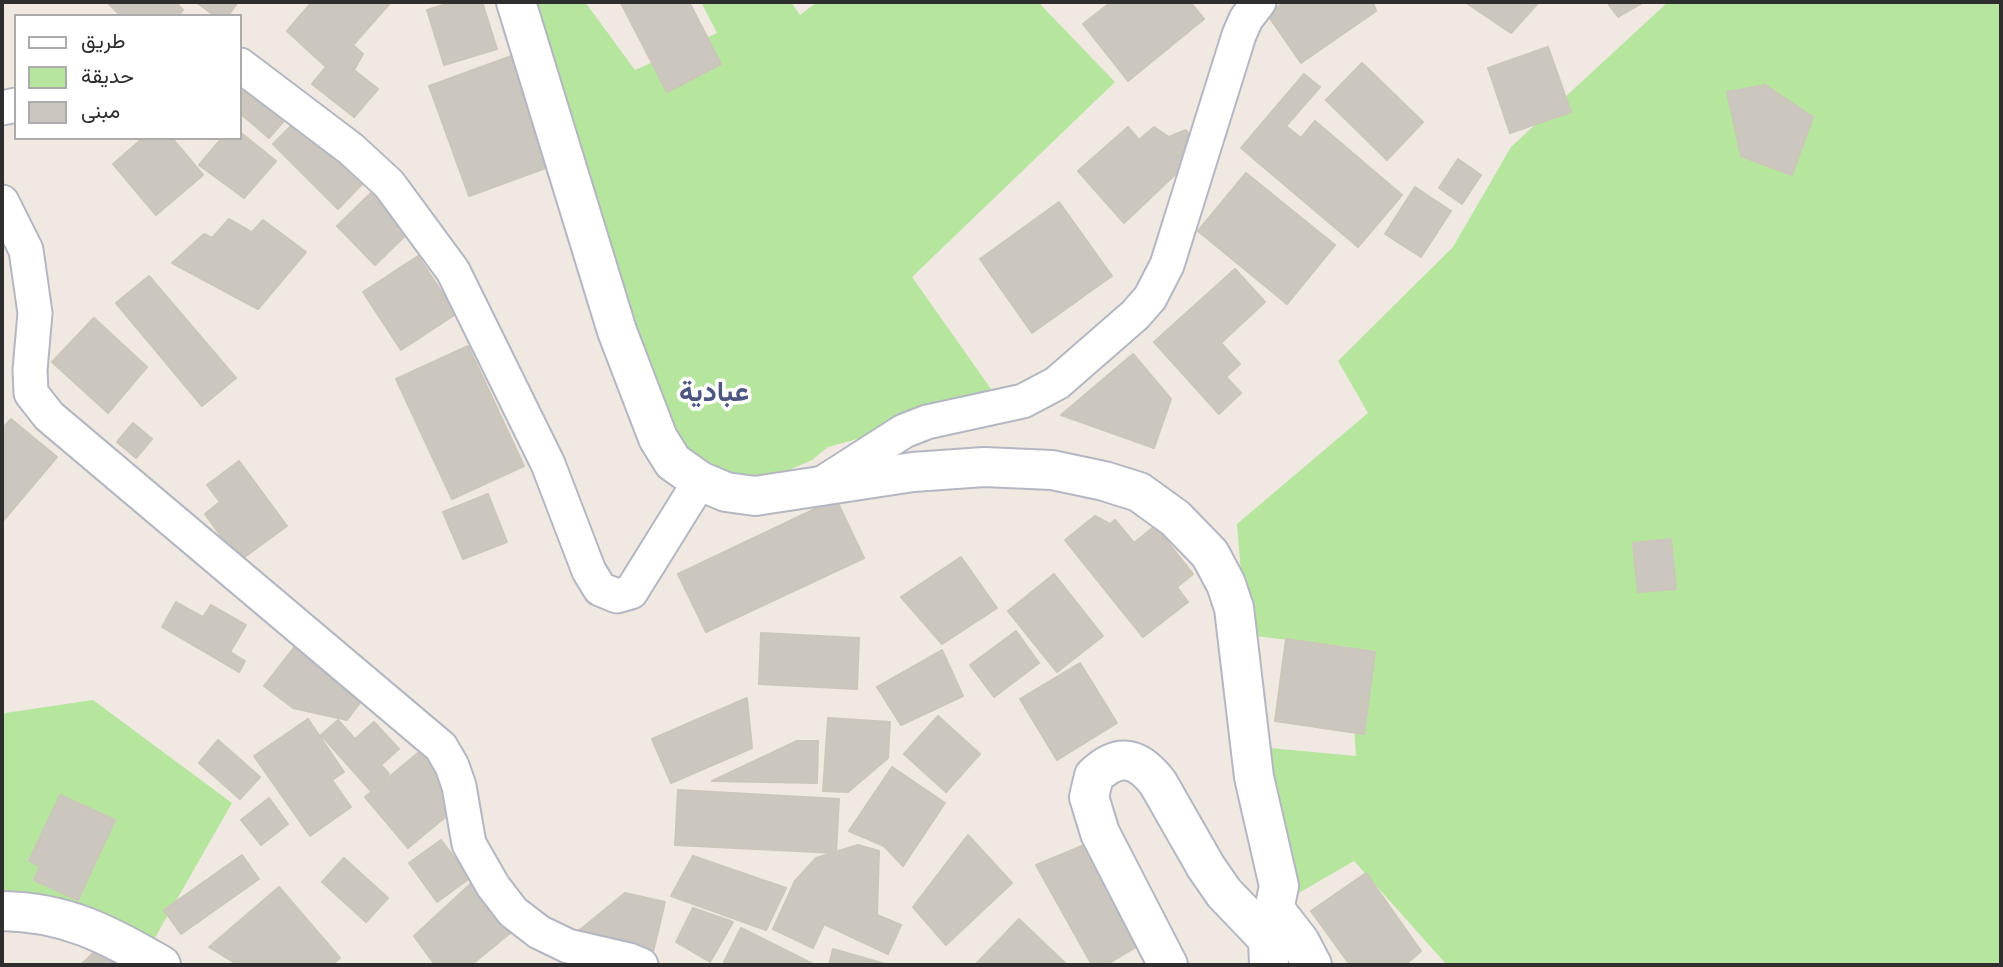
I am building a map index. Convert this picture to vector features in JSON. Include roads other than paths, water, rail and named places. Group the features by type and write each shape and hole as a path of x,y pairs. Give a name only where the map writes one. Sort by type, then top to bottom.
{"main road":[{"path":"516,2 621,343 658,438 673,462 700,481 726,492 755,496 925,471 984,467 1052,470 1139,492 1175,518 1210,554 1226,584 1234,608 1254,777 1279,886 1271,938"},
{"path":"1168,965 1100,833 1089,797 1094,776 1114,761 1126,760 1149,771 1224,893 1271,938 1300,942 1312,965"},
{"path":"2,911 31,912 79,923 161,965"}],"street":[{"path":"816,487 904,431 927,422 1015,403 1038,395 1058,383 1135,316 1150,298 1167,265 1239,35 1246,19 1259,2"},
{"path":"242,67 351,149 389,184 453,271 548,464 589,570 600,589 617,596 631,592 700,481"},
{"path":"2,202 26,250 35,313 31,393 49,416 441,747 459,786 469,844 493,886 513,912 539,932 568,946 641,965"}],"district":[{"name":"عبادية","path":"714,393"}]}
